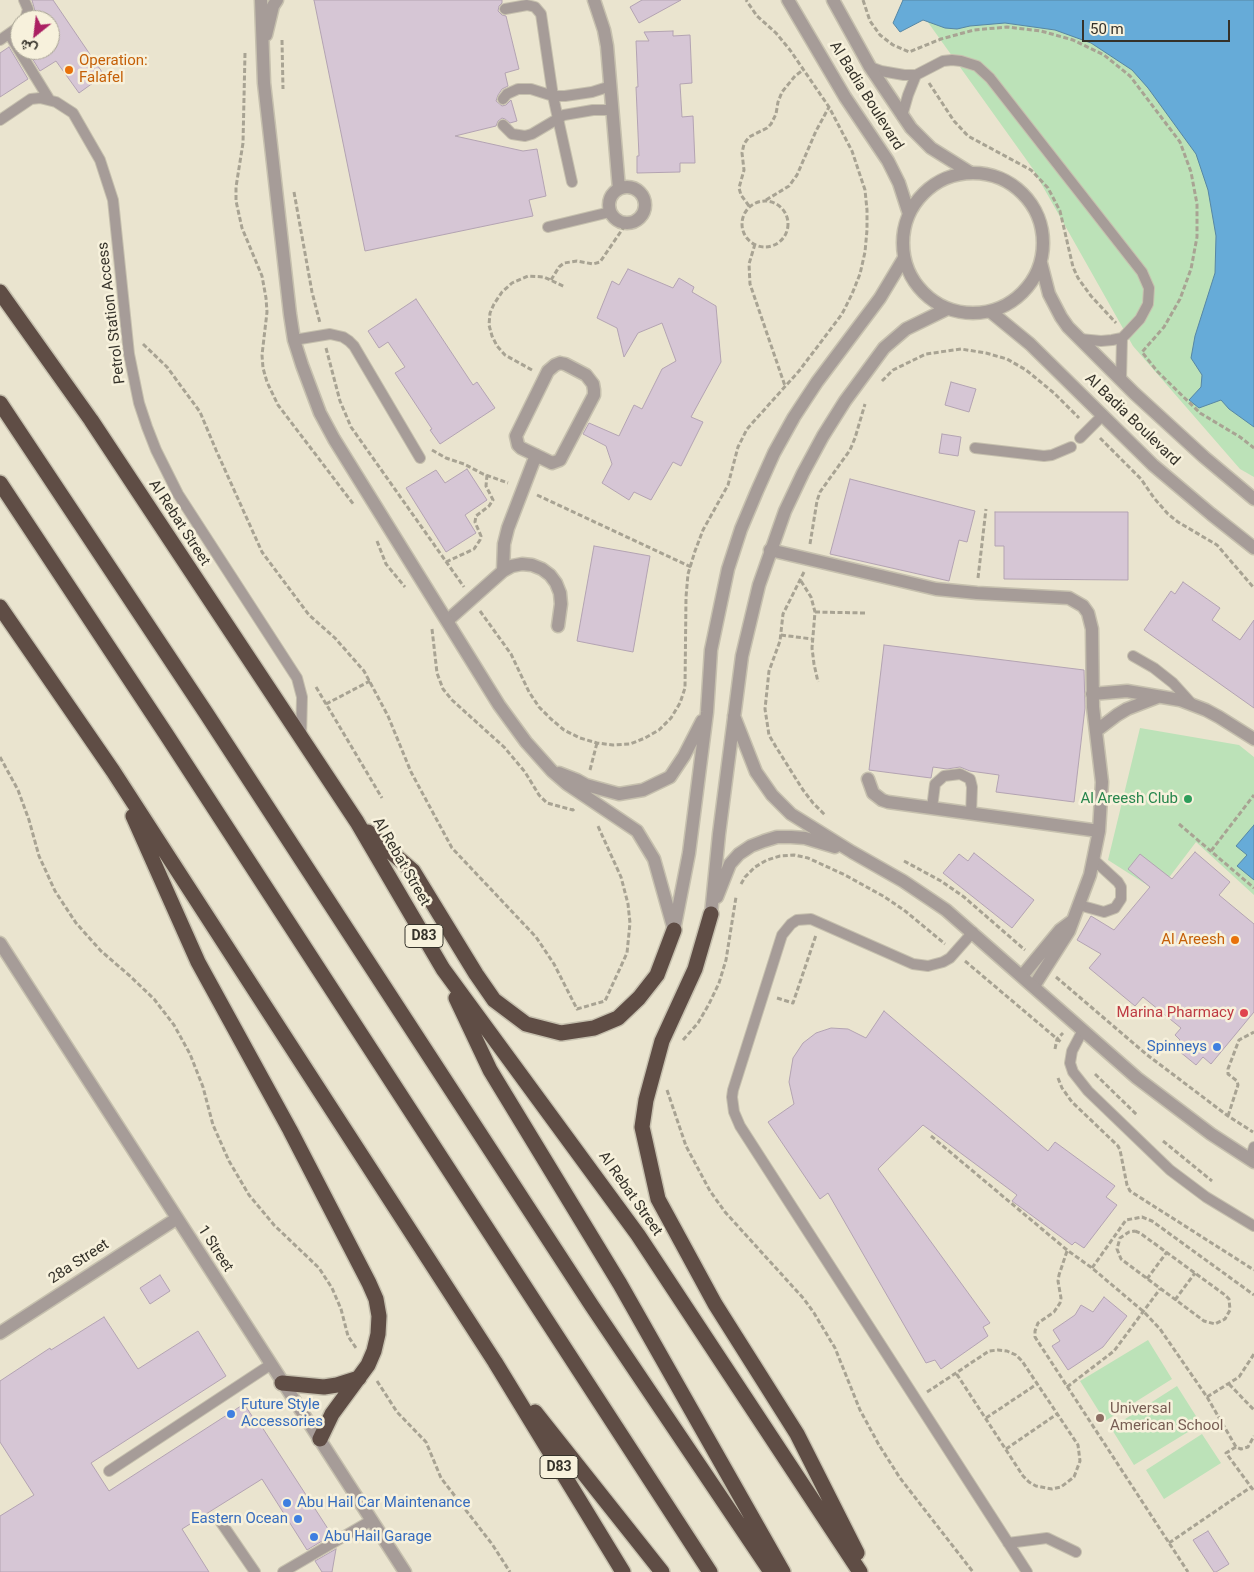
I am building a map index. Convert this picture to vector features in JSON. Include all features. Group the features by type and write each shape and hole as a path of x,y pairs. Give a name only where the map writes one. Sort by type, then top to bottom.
{"highway":[{"name":"Al Rebat Street","path":"0,292 91,420 357,822 443,969 638,1235 860,1572"},
{"path":"0,403 201,705 592,1306 771,1572"},
{"path":"0,483 172,742 710,1572"},
{"name":"D83","path":"0,607 113,771 495,1362 623,1572"},
{"path":"113,771 198,962 290,1130 376,1299 379,1316 378,1334 374,1351 368,1365 332,1414 320,1439"},
{"path":"357,822 413,871 494,1000 526,1024 561,1033 594,1028 618,1018 639,998 657,975 674,930"},
{"path":"711,914 695,969 662,1041 646,1100 642,1127 658,1199 715,1304 790,1421 867,1572"},
{"path":"443,969 490,1070 620,1284 783,1572"},
{"path":"495,1362 662,1572"},
{"path":"282,1383 324,1387 359,1378"}],"street":[{"path":"261,0 262,50 269,134 290,314 294,340 320,413 334,439 500,704 526,742 552,771 567,784 637,831 654,859 674,930"},
{"path":"262,50 273,6 277,0"},
{"path":"594,0 606,38 619,189"},
{"name":"Al Badia Boulevard","path":"788,0 845,97 888,161 899,183 909,214"},
{"name":"Al Badia Boulevard","path":"832,0 870,67 902,116 921,140 971,173"},
{"path":"971,173 1000,178 1013,185 1029,200 1040,219 1044,248 1036,277 1028,289 1004,307 976,314 961,313 947,309 935,302 920,288 908,271 902,243 904,228 917,200 941,180 955,175 971,173"},
{"path":"625,187 638,190 643,196 646,209 639,220 626,224 619,222 610,212 610,199 619,189 625,187"},
{"path":"674,930 689,853 707,712 711,650 718,609 739,537 774,453 794,417 817,382 875,306 904,258"},
{"name":"Al Badia Boulevard","path":"1041,263 1054,306 1068,327 1121,380 1204,457 1254,499"},
{"path":"711,914 719,834 742,656 749,620 770,550 785,511 823,436 845,401 884,348 906,329 947,309"},
{"name":"Al Badia Boulevard","path":"990,312 1030,344 1153,465 1254,548"},
{"path":"555,364 565,364 591,379 594,395 560,460 552,462 536,455 521,448 518,445 516,436 551,368 555,364"},
{"path":"503,571 506,536 536,455"},
{"path":"770,550 916,585 956,592 1060,597 1076,601 1083,606 1091,621 1092,629 1092,694 1102,782 1099,831 1094,860 1068,934 1034,986"},
{"path":"448,620 503,571 512,566 527,565 542,569 550,575 556,584 560,593 561,604 558,626"},
{"path":"1092,694 1126,690 1192,704 1219,717 1254,739"},
{"path":"1096,731 1127,708 1160,696"},
{"path":"552,771 586,785 619,794 643,790 670,777 684,756 707,712"},
{"path":"734,716 756,772 781,805 803,822 918,890 973,932 1137,1078 1173,1106 1253,1156"},
{"path":"868,779 872,792 882,800 1099,831"},
{"path":"711,914 730,864 739,854 751,846 777,837 792,837 805,838 852,852"},
{"path":"1022,976 1063,927 1072,921"},
{"name":"1 Street","path":"0,943 405,1572"},
{"name":"28a Street","path":"0,1333 176,1219"}],"lane":[{"path":"505,9 531,5 541,14 553,96 572,182"},
{"path":"4,37 49,99"},
{"path":"870,67 892,74 916,75 944,61 961,60 977,66 996,86 1142,272 1146,279 1150,296 1140,319 1122,338 1101,341 1080,339"},
{"path":"902,116 916,75"},
{"path":"503,99 512,91 525,88 553,96 571,96 611,86"},
{"path":"0,120 31,100 49,99"},
{"name":"Petrol Station Access","path":"49,99 62,105 73,114 100,160 110,186 115,213 130,362 139,402 156,450 178,494 297,678 302,697 301,739"},
{"path":"502,124 512,134 526,136 558,118 571,114 593,110 613,110"},
{"path":"548,227 610,212"},
{"path":"294,340 330,334 343,337 354,346 420,458"},
{"path":"1121,380 1122,338"},
{"path":"1080,438 1102,416"},
{"path":"975,448 1044,456 1071,447"},
{"path":"1133,656 1168,679 1192,704"},
{"path":"932,808 935,784 944,776 960,774 970,780 972,787 971,814"},
{"path":"1079,905 1104,912 1115,908 1122,899 1118,882 1094,860"},
{"path":"973,932 943,962 920,966 820,923 804,919 797,920 786,929 733,1090 733,1105 737,1119 1027,1572"},
{"path":"1082,1030 1072,1051 1070,1063 1077,1077 1096,1099 1187,1184 1254,1226"},
{"path":"109,1471 270,1365"},
{"path":"218,1518 255,1572"},
{"path":"283,1572 372,1520"},
{"path":"1008,1543 1047,1538 1076,1552"}],"path":[{"path":"293,188 312,292 340,401 351,427 510,654 529,692 550,719 564,730 588,740 613,745 630,744 646,738 660,730 680,704 685,688 686,597 690,566 704,530 728,485 742,438 753,420 799,371 842,314 860,274 865,252 867,210 864,190 852,151 829,107 783,42 757,16 746,0"},
{"path":"863,0 870,21 880,35 893,45 909,52 941,39 974,30 1008,27 1041,30 1073,40 1096,52 1130,76 1180,142 1191,172 1197,204 1197,237 1191,269 1180,299 1164,327 1142,352 1157,371 1200,413 1240,437 1254,448"},
{"path":"282,35 283,98"},
{"path":"749,206 741,196 738,188 744,170 742,148 749,137 771,124 782,92 791,80 803,70"},
{"path":"927,81 954,121 968,136 1031,170 1048,188 1060,211 1073,267 1078,278 1091,296 1116,323"},
{"path":"765,200 780,206 788,218 788,226 782,240 768,247 755,244 747,239 743,233 742,218 749,206 765,200 789,186 829,107"},
{"path":"551,280 559,267 564,263 577,260 592,264 600,262 626,224"},
{"path":"755,244 749,264 750,284 785,386"},
{"path":"546,377 514,362 497,346 492,336 490,313 502,292 512,283 528,276 544,277 565,287"},
{"path":"142,352 141,343 167,366 200,412 262,552 309,615 335,638 364,671 388,716 411,772 452,848 536,937 554,964 577,1009 605,1001 627,953 630,923 628,904 621,877 594,819"},
{"path":"880,383 893,370 926,354 961,349 1007,358 1026,370 1054,393 1141,479 1168,514 1217,545 1254,588"},
{"path":"828,817 803,790 769,735 765,714 766,693 770,664 781,635 783,614 800,581 808,559 820,492 850,450 861,412 868,398"},
{"path":"412,446 433,450 446,458 523,488 690,566"},
{"path":"446,562 474,549 480,540 481,536 475,522 476,516 489,506 493,500 486,486 487,475"},
{"path":"977,593 986,509"},
{"path":"800,581 810,597 815,612 812,656 818,682"},
{"path":"815,612 865,613"},
{"path":"781,635 812,639"},
{"path":"311,679 382,798"},
{"path":"326,704 370,681"},
{"path":"0,757 18,790 39,856 55,891 82,930 101,951 154,999 174,1025 190,1054 203,1087 213,1125 229,1161 248,1195 274,1225 319,1268 332,1288 338,1302 348,1336 396,1412 426,1442 441,1478 487,1537 510,1572"},
{"path":"1211,851 1254,795"},
{"path":"573,810 580,813"},
{"path":"1179,824 1254,888"},
{"path":"739,887 745,877 755,867 766,860 780,856 794,855 808,858 845,875 904,910 1072,1051"},
{"path":"899,858 941,881 1036,959"},
{"path":"680,1044 698,1023 710,1004 719,983 726,960 737,893"},
{"path":"764,994 793,1003 820,923"},
{"path":"1046,968 1146,1054 1228,1116 1254,1133"},
{"path":"1228,1116 1238,1085 1228,1074 1228,1069 1239,1040 1254,1032"},
{"path":"1092,1071 1140,1118"},
{"path":"667,1088 686,1146 710,1191 725,1212 804,1299 814,1313 835,1348 860,1410 879,1445 906,1486 973,1572"},
{"path":"931,1136 1144,1312 1160,1329 1207,1397 1236,1447 1242,1449 1248,1447 1254,1436"},
{"path":"1161,1138 1213,1181"},
{"path":"1092,1268 1126,1220 1142,1217 1152,1221 1254,1295"},
{"path":"1129,1232 1140,1233 1167,1252 1225,1295 1230,1304 1229,1315 1220,1322 1209,1323 1121,1259 1117,1249 1120,1238 1129,1232"},
{"path":"1067,1250 1058,1281 1060,1303 1054,1312 1038,1323 1035,1331 1037,1342 1188,1572"},
{"path":"1147,1279 1167,1252"},
{"path":"1175,1300 1195,1273"},
{"path":"1067,1387 1114,1351 1160,1289"},
{"path":"916,1399 989,1351 1007,1351 1016,1355 1022,1361 1078,1445 1080,1453 1078,1470 1068,1483 1052,1488 1036,1486 1023,1476 956,1373"},
{"path":"1207,1397 1239,1377 1254,1354"},
{"path":"986,1418 1037,1384"},
{"path":"1229,1384 1254,1410"},
{"path":"1006,1449 1057,1414"},
{"path":"1236,1447 1226,1453 1254,1491"},
{"path":"1169,1543 1251,1487"}],"green space":[{"path":"912,0 1254,0 1254,477 1240,469 1133,346 1033,169"},
{"name":"Al Areesh Club","path":"1140,728 1239,745 1254,757 1254,895 1196,842 1158,892 1108,860"},
{"path":"1148,1340 1172,1379 1105,1421 1080,1381"},
{"path":"1177,1386 1201,1424 1134,1465 1111,1428"},
{"path":"1202,1434 1221,1463 1164,1499 1146,1470"}],"water":[{"path":"903,0 1254,0 1254,427 1229,409 1221,400 1199,408 1189,400 1201,387 1202,375 1191,358 1195,336 1215,273 1216,236 1208,190 1196,154 1148,88 1132,70 1091,43 1055,30 1005,23 957,29 945,28 923,20 900,32 893,23"},
{"path":"1254,825 1254,880 1237,866 1247,855 1236,846"}],"building":[{"path":"32,0 53,0 60,10 35,10"},
{"path":"314,0 502,0 498,11 506,16 519,69 505,73 508,86 502,89 496,101 502,106 511,100 517,121 510,123 502,118 496,126 455,136 523,151 537,149 546,196 529,200 533,216 365,251"},
{"path":"642,0 681,0 639,23 630,7"},
{"path":"60,10 104,75 79,93 56,61 40,71 33,60 60,60"},
{"path":"673,31 673,36 690,35 692,83 680,84 682,117 693,116 695,163 680,163 680,172 637,173 637,156 639,156 636,41 649,41 644,32"},
{"path":"9,47 10,60 17,60 28,79 0,97 0,53"},
{"path":"628,269 673,288 679,278 694,287 692,292 716,306 721,362 691,417 703,422 681,466 673,462 651,500 634,492 629,500 602,483 612,464 606,446 583,434 589,423 619,436 634,405 642,409 662,369 676,361 662,323 638,333 624,357 617,328 597,318 612,281 619,285"},
{"path":"416,299 473,385 477,382 495,408 440,444 395,373 405,367 388,342 379,348 368,331"},
{"path":"951,382 976,389 969,412 945,405"},
{"path":"942,434 961,437 958,456 939,453"},
{"path":"467,469 487,500 465,515 476,533 446,552 406,488 436,470 445,483"},
{"path":"850,479 975,511 967,542 959,540 949,581 830,554"},
{"path":"995,512 1128,512 1128,580 1004,579 1004,546 995,546"},
{"path":"594,546 650,556 633,652 577,641"},
{"path":"1183,582 1220,608 1212,620 1240,640 1254,620 1254,708 1144,630 1171,591 1175,594"},
{"path":"884,645 1084,670 1085,708 1074,802 996,792 999,775 970,771 960,767 947,769 933,767 931,778 869,770"},
{"path":"1195,852 1230,882 1219,895 1254,924 1254,1012 1211,1064 1203,1057 1196,1065 1174,1047 1180,1040 1175,1035 1181,1028 1143,997 1135,1006 1089,968 1101,954 1077,940 1091,916 1114,930 1150,887 1128,869 1140,854 1172,879"},
{"path":"974,853 1034,900 1012,928 943,873 959,854 968,861"},
{"path":"884,1011 1048,1151 1055,1142 1115,1186 1106,1197 1117,1205 1084,1248 1075,1242 1072,1245 1012,1201 1017,1195 923,1125 878,1169 990,1323 983,1327 988,1336 941,1369 935,1360 926,1363 828,1193 820,1199 768,1122 794,1104 789,1082 793,1058 803,1043 816,1033 831,1028 848,1029 866,1038"},
{"path":"160,1275 170,1291 150,1304 140,1288"},
{"path":"1104,1297 1127,1316 1103,1347 1068,1370 1052,1346 1060,1341 1053,1330 1075,1315 1081,1305 1093,1312"},
{"path":"104,1317 138,1369 198,1331 226,1376 91,1463 109,1491 244,1404 258,1425 260,1424 332,1535 307,1550 262,1479 182,1529 209,1572 0,1572 0,1516 34,1495 0,1442 0,1381 50,1348 51,1350"},
{"path":"1208,1531 1229,1564 1216,1572 1214,1572 1193,1540"},
{"path":"336,1549 332,1572 322,1572 315,1561"}],"place":[{"name":"Operation: Falafel","path":"69,70"},
{"name":"Al Areesh Club","path":"1188,799"},
{"name":"Al Areesh","path":"1235,940"},
{"name":"Marina Pharmacy","path":"1244,1013"},
{"name":"Spinneys","path":"1217,1047"},
{"name":"Future Style Accessories","path":"231,1414"},
{"name":"Universal American School","path":"1100,1418"},
{"name":"Abu Hail Car Maintenance","path":"287,1503"},
{"name":"Eastern Ocean","path":"298,1519"},
{"name":"Abu Hail Garage","path":"314,1537"}]}
